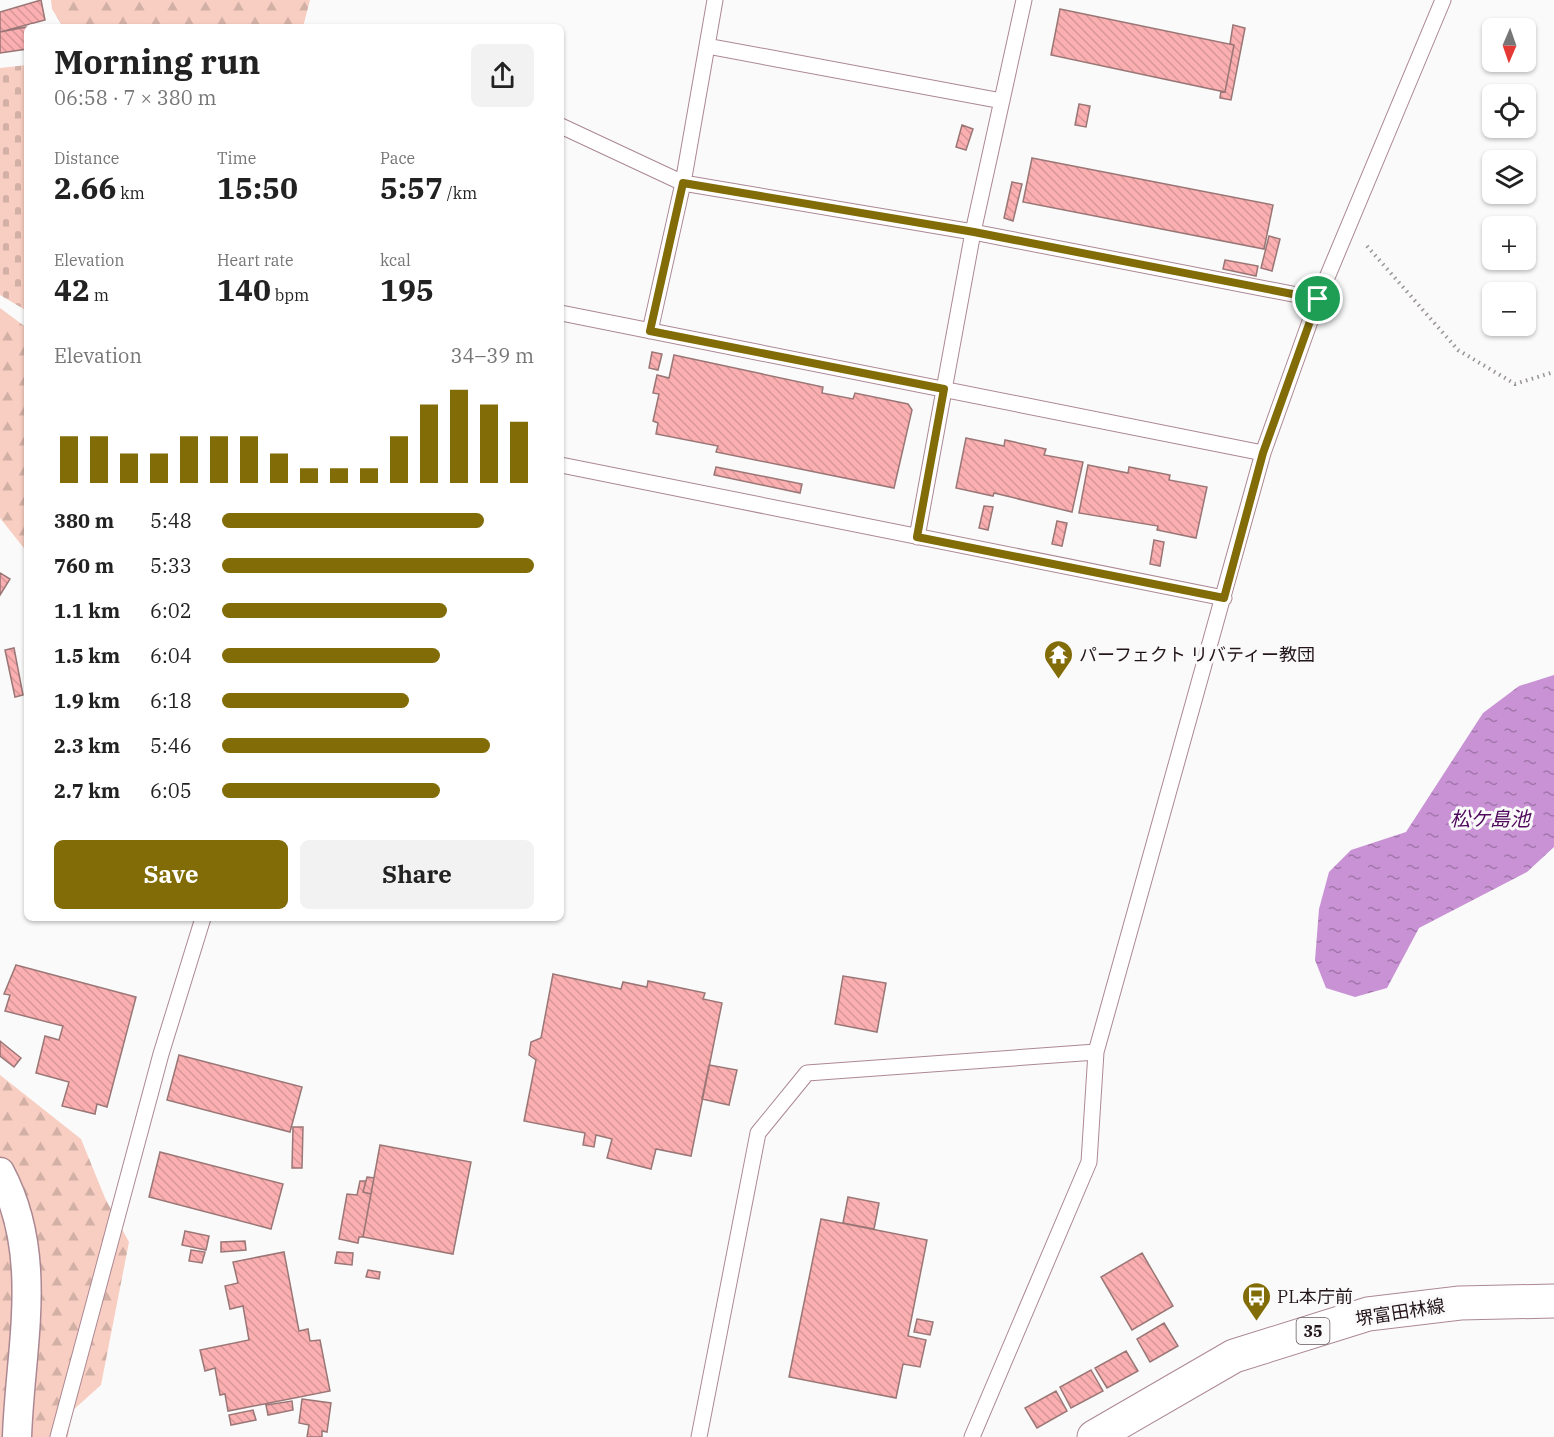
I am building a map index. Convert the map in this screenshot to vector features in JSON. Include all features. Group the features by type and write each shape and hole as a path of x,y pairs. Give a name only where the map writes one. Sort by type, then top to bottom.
{"main road":[{"name":"堺富田林線","path":"1094,1437 1234,1356 1368,1314 1460,1303 1554,1301"}],"street":[{"path":"0,1172 10,1191 26,1246 27,1321 17,1437"}],"lane":[{"path":"650,331 683,183 715,0"},
{"path":"917,537 974,232 1024,0"},
{"path":"972,1437 1089,1162 1096,1052 1263,453 1318,299 1443,0"},
{"path":"707,46 1002,101"},
{"path":"564,127 683,183 974,232 1318,299"},
{"path":"564,315 1263,453"},
{"path":"564,466 1224,598"},
{"path":"58,1437 161,1054 202,921"},
{"path":"699,1437 758,1133 807,1073 1096,1052"}],"path":[{"path":"1349,225 1458,350 1515,384 1554,372"}],"green space":[{"path":"51,0 310,0 304,24 61,24 52,9"},
{"path":"24,65 24,309 0,295 0,68"},
{"path":"0,308 24,326 24,548 0,518"},
{"path":"0,1075 81,1139 105,1198 129,1242 101,1385 71,1412 68,1437 0,1437"}],"water":[{"name":"松ケ島池","path":"1554,675 1554,847 1527,872 1419,928 1387,988 1355,997 1326,988 1315,960 1319,909 1329,872 1351,850 1406,832 1483,713 1519,686"}],"building":[{"path":"41,0 45,20 0,32 0,12"},
{"path":"1060,9 1234,45 1225,92 1051,55"},
{"path":"1233,25 1245,28 1231,100 1220,98 1221,91 1225,92 1234,45 1230,44"},
{"path":"24,28 24,49 0,53 0,32"},
{"path":"1079,104 1090,106 1086,127 1075,125"},
{"path":"962,125 973,129 966,150 956,147"},
{"path":"1032,158 1273,205 1264,249 1023,202"},
{"path":"1012,182 1022,184 1013,221 1004,218"},
{"path":"1269,236 1280,239 1272,271 1261,268"},
{"path":"1225,260 1258,266 1256,276 1223,269"},
{"path":"652,352 662,354 658,370 649,368"},
{"path":"674,355 823,387 822,393 853,399 855,393 908,404 912,410 894,488 716,452 718,446 656,434 658,423 653,421 659,394 653,393 657,375 669,378"},
{"path":"966,438 1004,446 1005,440 1046,449 1044,455 1083,462 1072,512 994,493 993,496 956,488"},
{"path":"1088,465 1128,473 1129,467 1170,475 1169,480 1207,487 1196,538 1157,530 1158,526 1079,513"},
{"path":"716,467 802,484 800,493 714,475"},
{"path":"984,506 993,507 988,530 979,528"},
{"path":"1057,521 1067,523 1062,546 1052,544"},
{"path":"1154,540 1164,542 1160,566 1150,564"},
{"path":"0,573 10,579 0,595"},
{"path":"14,648 23,695 15,697 5,650"},
{"path":"16,965 136,997 107,1107 97,1104 95,1114 62,1106 69,1082 36,1073 45,1036 59,1040 63,1026 5,1011 10,995 4,994"},
{"path":"553,974 621,989 623,982 647,987 648,981 705,993 703,999 722,1003 691,1156 656,1149 651,1169 607,1158 612,1139 596,1135 594,1147 583,1145 585,1133 524,1121 536,1060 529,1055 531,1042 541,1038"},
{"path":"843,976 886,983 877,1032 835,1024"},
{"path":"0,1041 21,1058 14,1067 0,1056"},
{"path":"179,1055 302,1087 290,1132 167,1100"},
{"path":"709,1065 737,1070 729,1105 702,1099"},
{"path":"293,1127 303,1127 302,1168 292,1168"},
{"path":"380,1145 471,1162 453,1254 363,1237"},
{"path":"160,1152 283,1184 271,1229 149,1197"},
{"path":"367,1177 374,1178 371,1194 363,1192"},
{"path":"360,1181 366,1181 363,1192 371,1194 363,1237 359,1237 358,1243 339,1239 347,1194 357,1195"},
{"path":"848,1197 879,1203 874,1229 843,1223"},
{"path":"821,1219 927,1240 908,1336 926,1340 920,1367 903,1364 896,1398 789,1377"},
{"path":"185,1231 209,1236 206,1250 182,1245"},
{"path":"245,1241 246,1250 221,1252 221,1242"},
{"path":"191,1250 205,1252 202,1263 189,1261"},
{"path":"284,1252 299,1331 308,1329 310,1341 320,1340 330,1391 228,1411 225,1394 220,1395 215,1368 205,1371 200,1350 249,1340 243,1306 230,1309 225,1286 238,1283 233,1262"},
{"path":"337,1252 353,1253 352,1265 335,1263"},
{"path":"1142,1253 1173,1306 1132,1330 1101,1277"},
{"path":"368,1270 380,1272 379,1279 366,1277"},
{"path":"917,1319 933,1322 930,1335 914,1332"},
{"path":"1164,1323 1178,1346 1150,1362 1137,1339"},
{"path":"1126,1351 1138,1371 1107,1388 1095,1368"},
{"path":"1091,1370 1103,1391 1071,1408 1060,1387"},
{"path":"1056,1391 1067,1411 1037,1428 1025,1408"},
{"path":"302,1399 331,1403 327,1432 322,1431 322,1437 307,1437 309,1425 299,1423"},
{"path":"292,1401 293,1410 268,1415 266,1405"},
{"path":"253,1410 256,1420 231,1425 229,1415"}],"place":[{"name":"パーフェクト リバティー教団","path":"1058,680"},
{"name":"PL本庁前","path":"1256,1322"}],"route":[{"path":"683,183 974,232 1318,299 1263,453 1224,598 917,537 944,389 650,331 683,183"}]}
